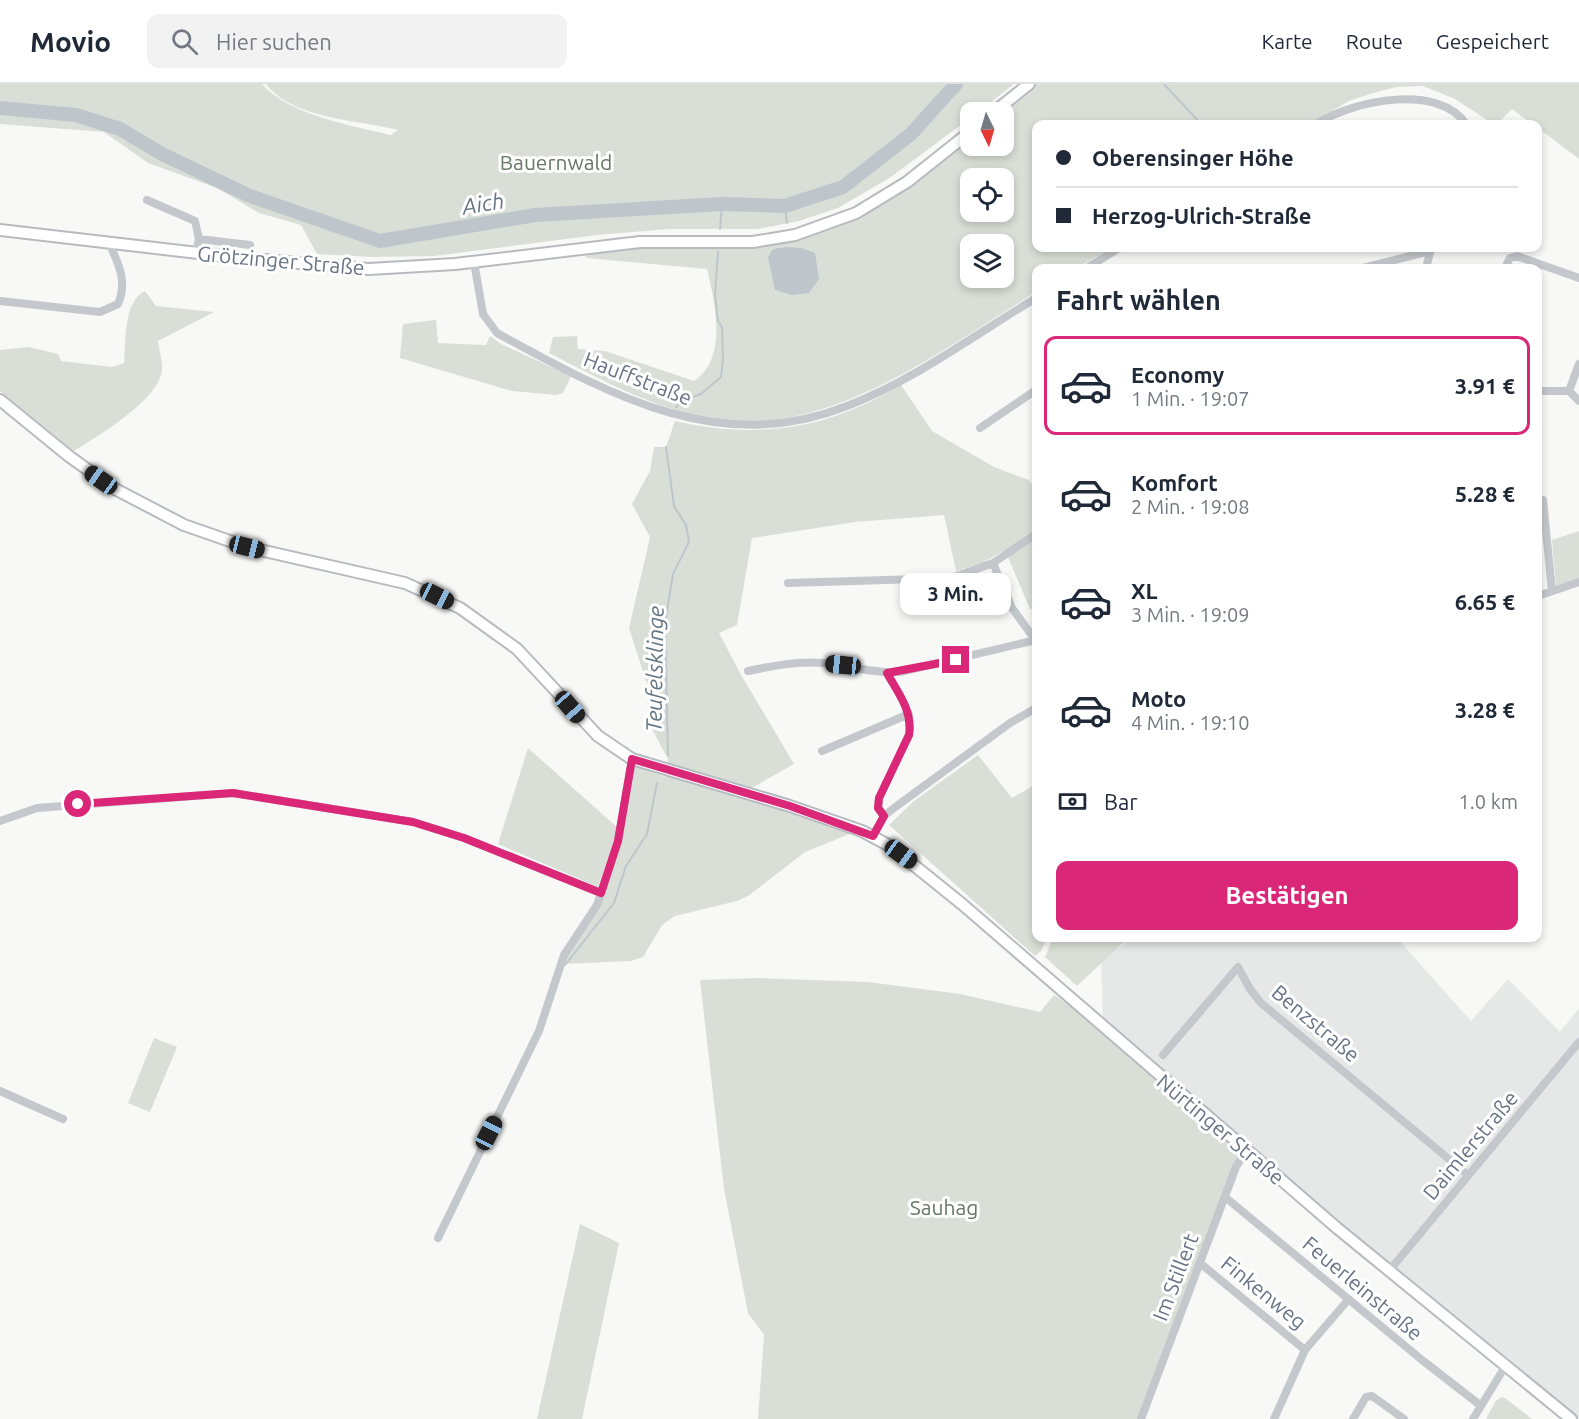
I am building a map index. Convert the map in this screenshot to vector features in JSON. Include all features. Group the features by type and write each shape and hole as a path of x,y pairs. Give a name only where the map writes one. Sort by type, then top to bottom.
{"main road":[{"path":"1006,102 1029,84"},
{"name":"Grötzinger Straße","path":"0,230 360,268 416,268 640,242 753,242 815,229 879,201 907,183 960,140"},
{"name":"Nürtinger Straße","path":"0,400 70,457 115,489 184,525 247,547 405,583 460,608 517,649 598,736 632,759 790,806 873,836 912,862 954,897 1389,1271 1571,1419"}],"street":[{"path":"1324,120 1371,98 1409,92 1425,94 1452,104 1463,120"},
{"path":"147,200 195,221 199,239 196,252"},
{"path":"199,239 250,245"},
{"path":"0,302 107,311 118,304 122,286 122,277 109,243"},
{"path":"1093,264 1113,252"},
{"path":"1377,264 1419,252"},
{"path":"1507,264 1510,258 1517,256 1540,264"},
{"name":"Hauffstraße","path":"474,262 483,314 497,333 634,400 702,422 731,426 782,423 848,406 898,381 1032,300"},
{"path":"1542,265 1579,278"},
{"path":"1569,390 1579,364"},
{"path":"1542,391 1569,390 1579,401"},
{"path":"980,428 1032,393"},
{"path":"1543,500 1552,591"},
{"path":"788,583 942,579 968,573 993,563 1032,537"},
{"path":"993,563 1012,608 1032,635"},
{"path":"1542,595 1579,582"},
{"path":"748,671 798,663 819,663 887,673 936,665 1032,641"},
{"path":"884,816 878,808 879,798 909,735 909,714 887,673"},
{"path":"873,836 884,816 1010,723 1032,710"},
{"path":"822,751 909,714"},
{"path":"438,1238 539,1030 564,955 591,917 601,893 618,841 632,759"},
{"path":"0,821 37,808 233,793 413,822 464,838 601,893"},
{"name":"Benzstraße","path":"1163,1055 1238,967 1261,1003 1468,1175"},
{"name":"Daimlerstraße","path":"1389,1271 1579,1042"},
{"path":"0,1091 63,1119"},
{"name":"Im Stillert","path":"1141,1419 1225,1197 1246,1150"},
{"name":"Feuerleinstraße","path":"1225,1197 1348,1300 1480,1405"},
{"name":"Finkenweg","path":"1200,1263 1305,1350"},
{"path":"1274,1419 1305,1350 1348,1300"},
{"path":"1473,1419 1506,1365"},
{"path":"1353,1419 1361,1403 1366,1397 1372,1396 1404,1419"}],"shaded area":[{"path":"802,248 815,253 819,279 809,293 792,295 775,290 768,257 773,249"},
{"path":"1126,942 1401,942 1471,1021 1508,979 1560,1032 1579,1008 1579,1419 1571,1419 1107,1030 1103,1019 1101,962"}],"green space":[{"name":"Bauernwald","path":"0,84 262,84 288,104 322,118 391,135 398,130 327,116 292,105 266,84 1014,84 991,102 960,102 960,125 891,177 838,208 799,221 758,229 668,229 597,235 434,256 372,257 317,254 301,225 259,213 217,188 148,163 104,132 0,124"},
{"path":"1036,84 1579,84 1579,159 1542,131 1542,120 1527,120 1512,109 1501,120 1487,120 1455,99 1423,86 1396,87 1370,94 1349,101 1316,120 1032,120 1032,252 1105,252 1083,264 1032,264 1032,295 962,339 883,384 842,402 800,415 757,421 713,419 692,415 670,409 608,383 549,353 553,337 577,336 578,349 605,351 694,381 705,371 712,359 715,345 715,313 707,269 586,258 585,252 813,234 876,205 960,145 960,156 1014,156 1013,102"},
{"path":"145,291 156,306 214,312 158,341 162,370 158,381 139,405 112,427 74,451 0,391 0,350 29,347 58,354 61,361 112,367 124,363 129,313 138,296"},
{"path":"436,320 438,343 486,345 490,336 501,344 571,376 563,393 556,395 512,391 400,358 403,324"},
{"path":"901,385 932,431 994,467 1029,480 1032,485 1032,609 1030,609 1005,550 982,563 956,571 944,515 855,522 752,538 737,625 719,633 794,764 739,795 852,833 805,852 748,896 737,901 675,916 662,925 643,957 631,961 562,964 603,894 635,766 665,777 668,759 653,731 648,708 647,684 629,628 650,537 632,504 650,471 654,447 666,447 675,421 735,430 764,430 820,421 874,400"},
{"path":"1579,531 1579,578 1556,586 1552,540"},
{"path":"528,748 618,828 598,887 498,844"},
{"path":"978,755 1012,798 1032,786 1032,942 1045,942 1041,951 1035,956 889,825 914,801"},
{"path":"1051,942 1124,942 1077,986 1045,957"},
{"name":"Sauhag","path":"758,978 868,982 960,994 1040,1012 1054,995 1107,1030 1246,1150 1141,1419 758,1419 764,1335 748,1313 724,1189 700,980"},
{"path":"154,1038 177,1047 150,1112 128,1103"},
{"path":"580,1224 619,1243 582,1419 537,1419"},
{"path":"1501,1397 1532,1419 1486,1419 1495,1402"}],"waterway":[{"name":"Aich","path":"0,108 76,115 120,129 162,154 250,196 380,241 535,215 722,204 785,206 843,187 911,134 956,84"},
{"path":"1164,84 1197,120"},
{"name":"Teufelsklinge","path":"720,229 722,204"},
{"path":"785,206 787,223"},
{"name":"Teufelsklinge","path":"676,407 684,400 701,394 721,377 722,327 718,321 715,295 718,252"},
{"name":"Teufelsklinge","path":"666,447 674,506 686,525 689,542 673,574 665,624 668,755"},
{"name":"Teufelsklinge","path":"565,965 614,903 626,866 647,834 657,783"}],"route":[{"path":"78,804 217,792 413,822 464,838 601,893 618,841 632,759 655,768 756,795 873,836 884,816 878,808 879,798 909,735 911,724 909,714 887,673 956,660"}]}
